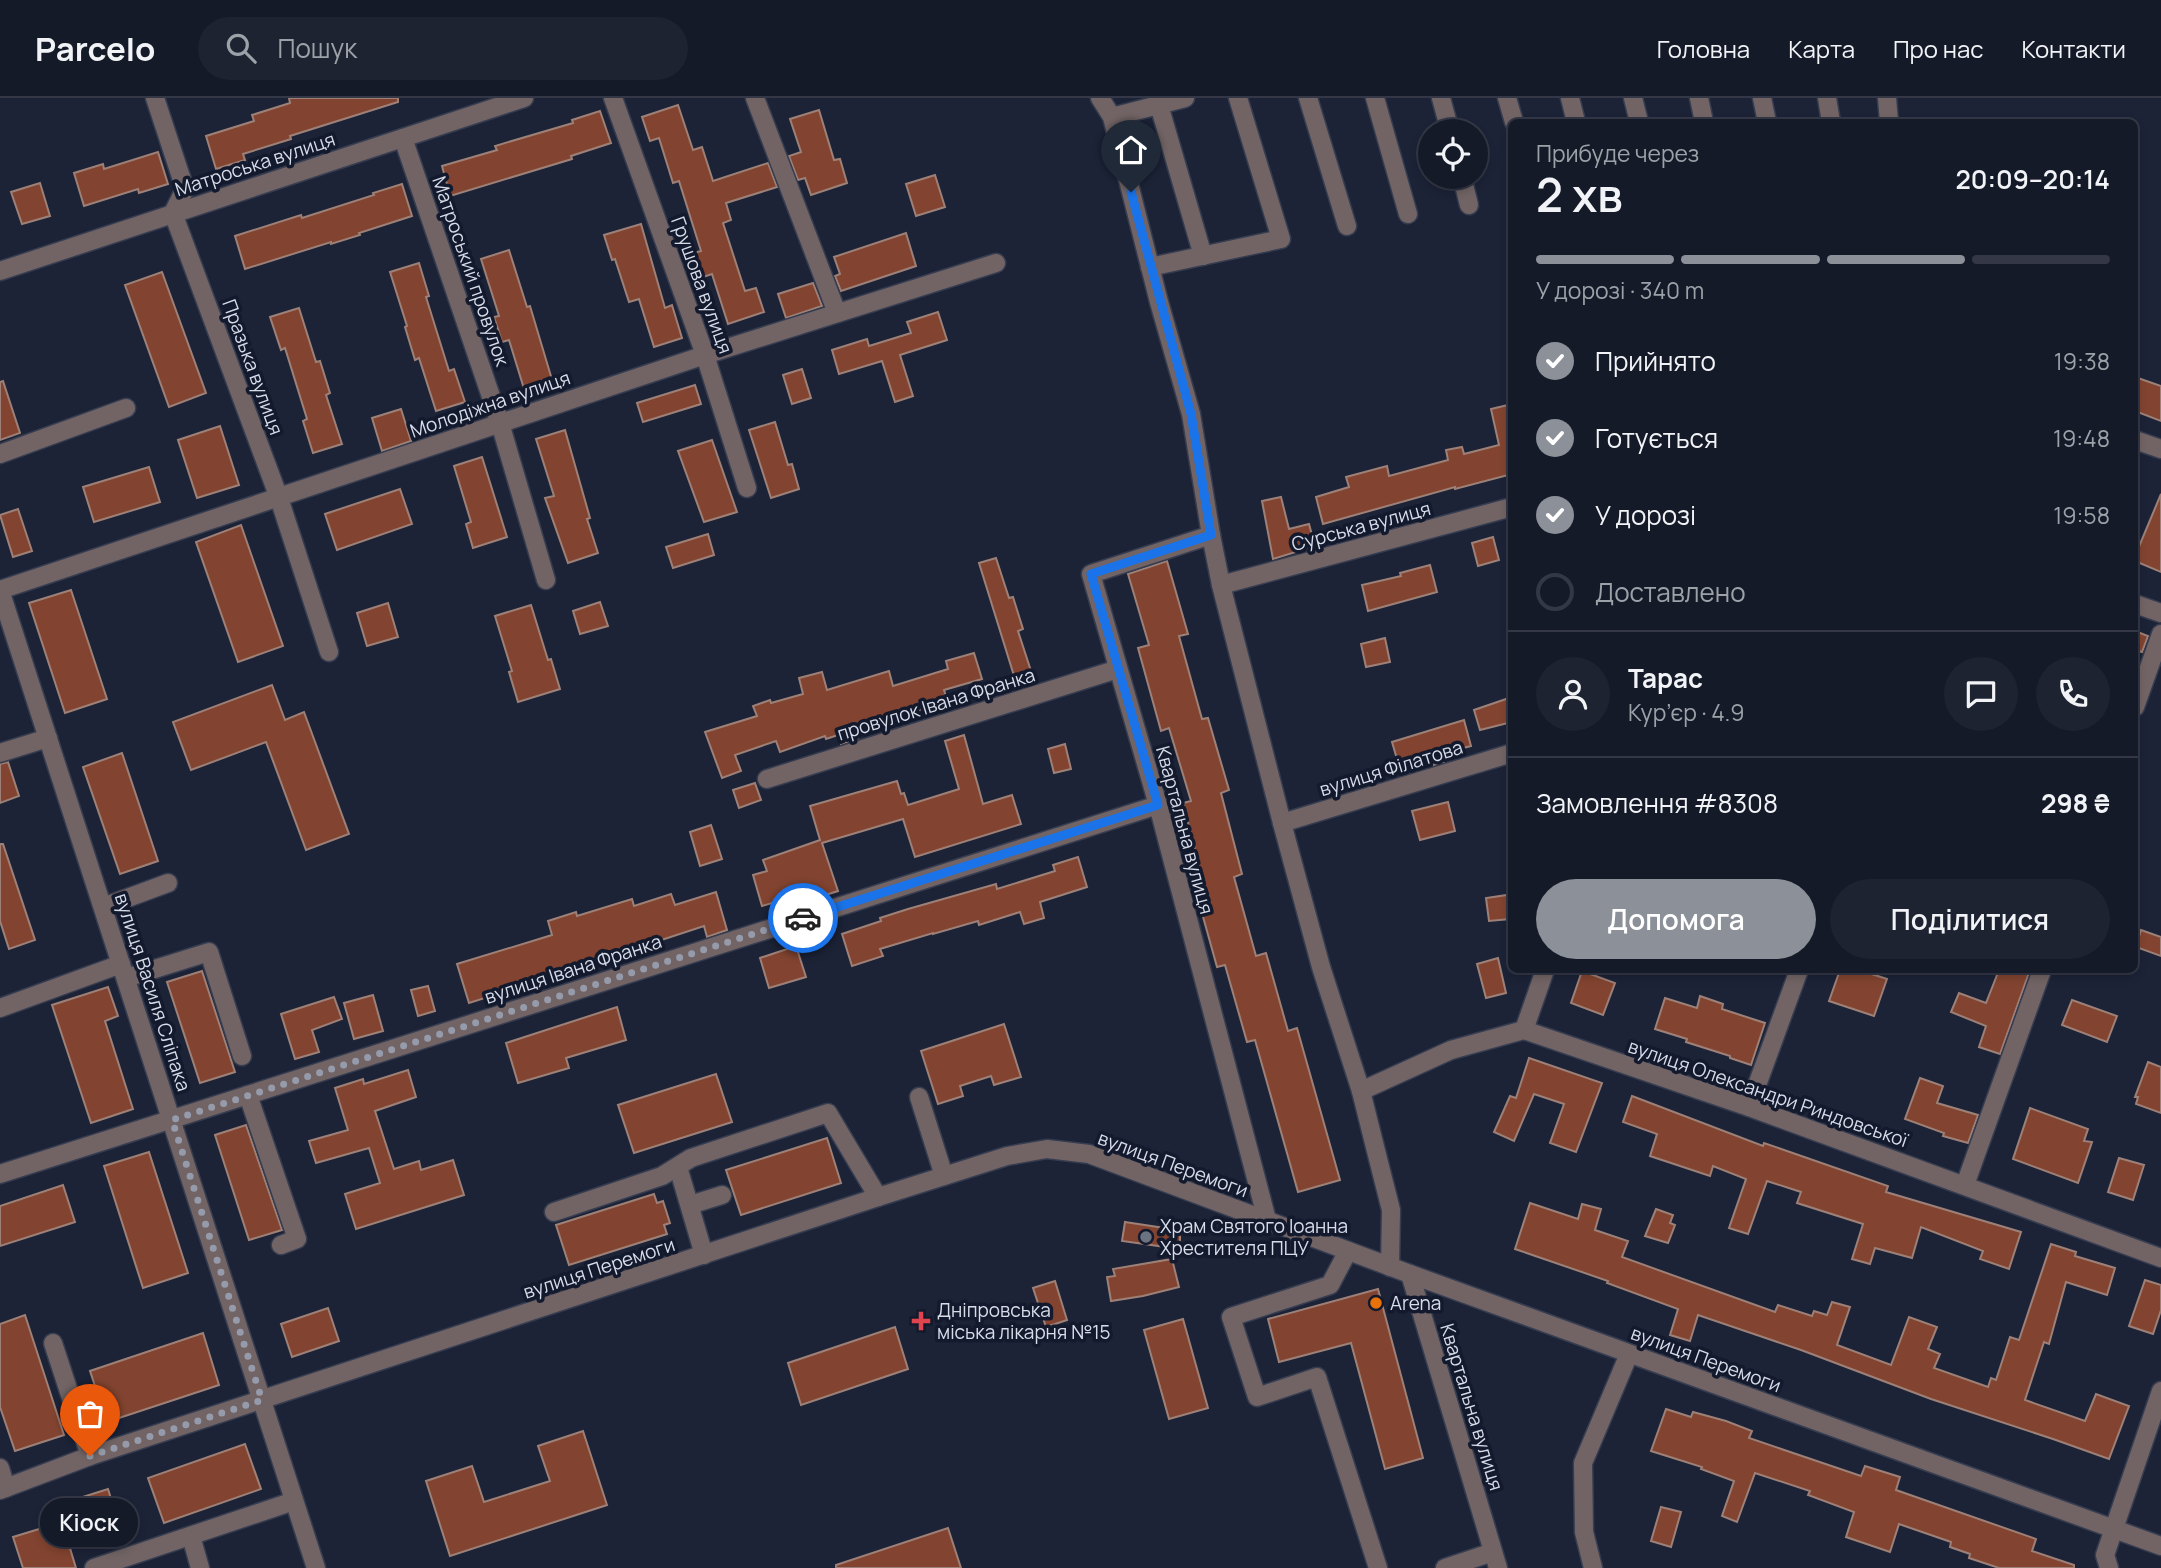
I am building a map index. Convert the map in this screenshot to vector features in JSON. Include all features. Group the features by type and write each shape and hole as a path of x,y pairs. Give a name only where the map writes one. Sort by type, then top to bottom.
{"street":[{"path":"155,98 185,189 173,213"},
{"name":"Матроська вулиця","path":"0,271 524,98"},
{"name":"Грушова вулиця","path":"613,98 705,355 747,488"},
{"path":"755,98 837,313"},
{"path":"1100,98 1112,117 1191,414 1221,585 1282,823 1321,967 1362,1091 1391,1210 1390,1267"},
{"path":"1112,117 1185,98"},
{"path":"1150,268 1281,239 1238,98"},
{"path":"1308,98 1348,226"},
{"path":"1375,98 1408,214"},
{"path":"1441,98 1447,119"},
{"path":"1507,98 1513,119"},
{"path":"1570,98 1575,119"},
{"path":"1633,98 1638,119"},
{"path":"1699,98 1702,119"},
{"path":"1762,98 1766,119"},
{"path":"1827,98 1830,119"},
{"path":"1887,98 1888,119"},
{"path":"1159,105 1203,256"},
{"name":"Матроський провулок","path":"403,138 500,422 546,580"},
{"path":"1465,189 1469,205"},
{"name":"Празька вулиця","path":"173,213 279,498 329,652"},
{"name":"Молодіжна вулиця","path":"0,590 500,422 996,263"},
{"path":"0,454 126,408"},
{"path":"2138,441 2161,449"},
{"name":"Сурська вулиця","path":"1221,585 1508,508"},
{"name":"Квартальна вулиця","path":"1211,535 1091,574 1158,805 1267,1220"},
{"name":"вулиця Василя Сліпака","path":"0,590 316,1568"},
{"path":"2138,605 2161,613"},
{"path":"2138,699 2161,634"},
{"name":"провулок Івана Франка","path":"767,779 1118,669"},
{"path":"0,753 48,738"},
{"name":"вулиця Філатова","path":"1282,823 1508,754"},
{"name":"вулиця Івана Франка","path":"0,1174 1158,805"},
{"path":"103,906 168,883"},
{"path":"0,1008 124,971 209,952 242,1056"},
{"path":"1362,1091 1451,1050 1524,1030 1544,973"},
{"path":"1748,1107 1798,973"},
{"path":"1965,1185 2041,973"},
{"name":"вулиця Олександри Риндовської","path":"1524,1030 1748,1107 2161,1258"},
{"path":"248,1095 297,1239 281,1245"},
{"path":"919,1097 944,1176"},
{"path":"554,1212 662,1175 691,1158 828,1112 878,1197"},
{"name":"вулиця Перемоги","path":"3,1489 90,1456 878,1197 1007,1156 1047,1149 1089,1154 1390,1267 2161,1546"},
{"path":"678,1167 704,1255"},
{"path":"690,1205 722,1195"},
{"path":"1348,1251 1331,1285 1231,1317 1257,1397 1317,1377 1378,1568"},
{"name":"Квартальна вулиця","path":"1410,1274 1495,1560 1445,1568"},
{"path":"53,1343 90,1456"},
{"path":"1593,1568 1584,1532 1583,1463 1629,1353"},
{"path":"2109,1568 2105,1555 2161,1391"},
{"path":"0,1468 3,1489"},
{"path":"94,1568 294,1501"},
{"path":"191,1536 201,1568"}],"building":[{"path":"289,98 398,98 398,102 290,136 291,139 243,154 245,160 216,169 206,136 254,121 252,115 290,103"},
{"path":"678,105 693,150 702,147 713,181 768,163 777,187 726,203 731,220 723,223 745,291 756,288 764,312 728,324 712,274 700,278 693,253 701,251 679,181 673,183 659,138 650,141 642,117"},
{"path":"819,110 834,160 840,159 847,183 811,195 805,178 798,180 789,156 801,152 790,119"},
{"path":"600,111 611,143 571,156 572,159 450,196 442,166 497,150 495,146 573,123 572,120"},
{"path":"158,152 168,184 139,193 138,189 84,206 74,173 103,164 104,169"},
{"path":"935,175 945,207 916,216 906,184"},
{"path":"40,183 50,216 22,224 11,192"},
{"path":"402,184 412,216 359,233 360,235 245,269 235,236 301,215 302,218"},
{"path":"641,224 665,308 672,305 682,338 654,347 639,299 629,302 604,235"},
{"path":"906,233 916,266 841,291 835,276 840,274 834,257"},
{"path":"509,250 527,307 530,306 553,383 525,392 509,340 502,342 494,317 499,316 481,259"},
{"path":"419,263 429,296 426,297 449,371 454,369 465,402 436,411 419,358 415,360 390,272"},
{"path":"162,272 206,393 169,407 125,285"},
{"path":"813,283 822,306 786,318 778,294"},
{"path":"299,308 316,362 320,361 330,393 326,395 342,444 313,453 303,421 307,419 285,348 281,350 270,317"},
{"path":"938,312 947,340 900,355 913,396 895,402 882,361 839,374 832,350 867,339 869,346 911,333 907,322"},
{"path":"802,369 811,398 792,404 783,375"},
{"path":"2138,378 2161,386 2161,421 2138,412"},
{"path":"3,381 20,433 0,440 0,382"},
{"path":"695,385 701,404 643,422 637,403"},
{"path":"1508,405 1508,475 1323,524 1316,497 1349,487 1346,477 1387,466 1389,476 1448,460 1446,450 1462,447 1464,454 1499,445 1491,409"},
{"path":"401,409 411,441 382,451 372,418"},
{"path":"775,422 788,465 792,464 799,489 771,498 749,430"},
{"path":"220,426 239,485 197,498 178,440"},
{"path":"565,430 598,553 568,563 545,498 554,496 536,439"},
{"path":"712,440 737,512 704,522 678,451"},
{"path":"482,457 507,537 473,548 466,524 471,522 454,466"},
{"path":"149,467 160,502 94,522 83,487"},
{"path":"400,489 412,524 337,550 325,514"},
{"path":"2161,494 2161,572 2138,562 2138,549"},
{"path":"1281,497 1289,529 1309,524 1315,546 1273,559 1262,501"},
{"path":"18,509 32,551 13,557 0,515"},
{"path":"241,525 283,646 238,662 196,542"},
{"path":"708,534 714,555 673,568 666,547"},
{"path":"1493,537 1499,560 1478,566 1472,543"},
{"path":"996,558 1023,629 1018,631 1032,674 1015,679 979,563"},
{"path":"1167,561 1188,634 1179,636 1202,719 1208,718 1229,790 1221,793 1242,874 1234,877 1256,956 1266,953 1288,1031 1297,1028 1340,1180 1298,1192 1255,1040 1247,1042 1225,965 1217,967 1195,888 1204,885 1183,803 1191,801 1169,728 1161,731 1138,648 1149,645 1128,574"},
{"path":"1430,565 1437,592 1368,611 1362,585 1401,576 1400,573"},
{"path":"71,590 107,699 65,713 29,603"},
{"path":"600,602 608,626 580,634 573,611"},
{"path":"388,603 398,637 367,646 357,613"},
{"path":"531,605 560,689 518,702 509,672 512,671 495,616"},
{"path":"2138,632 2148,636 2142,652 2138,651"},
{"path":"1385,638 1390,662 1366,667 1361,644"},
{"path":"974,653 982,679 944,690 948,702 855,728 858,738 841,744 838,735 826,739 825,736 780,752 776,741 735,755 741,771 722,778 705,732 757,716 753,706 803,694 799,678 822,672 827,690 889,671 893,686 948,669 946,661"},
{"path":"272,685 285,720 304,712 349,834 306,850 266,742 191,770 173,722"},
{"path":"1508,698 1508,723 1480,730 1474,710"},
{"path":"1464,720 1471,746 1448,752 1450,760 1434,765 1432,757 1399,766 1392,742"},
{"path":"964,735 983,804 1012,795 1021,824 915,857 903,819 822,843 838,891 813,899 810,892 762,906 753,875 767,871 763,860 820,840 810,806 897,781 908,805 959,789 945,741"},
{"path":"1065,744 1071,769 1054,773 1048,749"},
{"path":"122,753 158,861 120,874 83,767"},
{"path":"8,762 19,796 0,803 0,764"},
{"path":"755,783 761,800 739,808 733,790"},
{"path":"1448,802 1455,831 1420,840 1412,811"},
{"path":"711,825 722,859 700,866 690,832"},
{"path":"0,844 3,844 35,940 9,949 0,921"},
{"path":"1078,857 1087,887 1040,902 1044,918 1024,924 1020,912 979,925 978,921 880,949 883,956 852,966 842,934 908,909 996,884 997,889 1055,871 1053,865"},
{"path":"716,892 727,930 707,937 704,926 469,1003 457,964 552,935 548,921 576,912 577,916 632,899 634,906 671,894 675,905"},
{"path":"1507,895 1508,919 1489,921 1486,898"},
{"path":"2141,930 2161,937 2161,956 2138,948"},
{"path":"796,946 806,977 769,988 760,958"},
{"path":"1498,958 1506,993 1486,998 1477,964"},
{"path":"202,971 235,1072 200,1083 167,982"},
{"path":"1581,973 1615,983 1603,1015 1571,1003"},
{"path":"1839,973 1868,973 1887,979 1874,1016 1829,1001"},
{"path":"1998,973 2029,973 2000,1054 1979,1047 1986,1026 1951,1012 1959,993 1986,1003"},
{"path":"428,986 435,1011 418,1016 411,990"},
{"path":"108,987 118,1016 105,1021 133,1109 91,1123 52,1005"},
{"path":"373,995 383,1031 354,1039 344,1003"},
{"path":"1700,996 1723,1004 1722,1009 1765,1023 1751,1065 1655,1029 1665,998 1697,1008"},
{"path":"334,997 342,1019 312,1030 319,1052 295,1059 281,1014"},
{"path":"2072,1000 2117,1016 2107,1042 2062,1025"},
{"path":"617,1007 626,1040 566,1058 569,1068 518,1083 506,1043"},
{"path":"1004,1024 1021,1077 994,1085 991,1076 960,1086 963,1096 938,1104 921,1051"},
{"path":"1529,1058 1602,1083 1576,1152 1550,1143 1564,1104 1534,1094 1514,1141 1494,1132 1510,1096 1516,1098"},
{"path":"2148,1062 2161,1067 2161,1113 2136,1104 2138,1097 2135,1097"},
{"path":"408,1070 416,1097 375,1111 394,1169 419,1161 421,1170 453,1160 464,1195 356,1229 345,1194 380,1183 369,1148 316,1163 309,1141 348,1130 335,1088 363,1079 364,1084"},
{"path":"716,1074 732,1122 634,1153 618,1105"},
{"path":"1920,1078 1943,1086 1937,1103 1978,1115 1968,1143 1943,1136 1944,1133 1905,1119"},
{"path":"1632,1096 1763,1146 1764,1143 1888,1186 1886,1192 2021,1232 2009,1269 1980,1259 1983,1251 1921,1227 1912,1258 1875,1248 1870,1264 1852,1259 1863,1224 1797,1203 1801,1192 1767,1181 1748,1234 1729,1228 1746,1179 1713,1166 1710,1176 1650,1156 1657,1134 1623,1122"},
{"path":"2030,1108 2088,1129 2084,1141 2092,1142 2078,1183 2013,1159"},
{"path":"246,1125 282,1230 249,1240 215,1135"},
{"path":"827,1138 841,1183 741,1215 726,1170"},
{"path":"149,1152 188,1273 143,1288 104,1166"},
{"path":"2119,1158 2144,1165 2133,1200 2108,1192"},
{"path":"63,1185 75,1222 0,1246 0,1206"},
{"path":"654,1194 657,1203 663,1201 670,1223 664,1225 667,1234 569,1265 556,1225"},
{"path":"1530,1203 1578,1219 1582,1204 1601,1209 1595,1230 1628,1241 1622,1257 1775,1312 1778,1305 1812,1316 1814,1311 1827,1315 1832,1302 1850,1307 1837,1345 1891,1365 1909,1317 1937,1327 1928,1349 1940,1354 1934,1368 1988,1387 1991,1378 1996,1380 2010,1337 2019,1340 2051,1244 2076,1252 2075,1256 2115,1268 2107,1295 2066,1282 2049,1344 2044,1342 2025,1400 2085,1421 2096,1394 2129,1406 2109,1459 1931,1399 1698,1315 1690,1341 1670,1335 1678,1309 1515,1249"},
{"path":"1656,1209 1673,1215 1670,1223 1675,1225 1668,1243 1645,1236"},
{"name":"Храм Святого Іоанна Хрестителя ПЦУ","path":"1125,1222 1171,1229 1180,1235 1180,1249 1122,1241"},
{"path":"1172,1259 1179,1287 1111,1301 1107,1277 1115,1276 1113,1269"},
{"path":"2145,1280 2161,1285 2161,1310 2153,1334 2129,1326"},
{"path":"1055,1281 1067,1320 1046,1327 1033,1288"},
{"path":"1378,1289 1423,1458 1385,1469 1351,1343 1279,1362 1268,1319"},
{"path":"328,1308 339,1341 292,1357 281,1324"},
{"path":"25,1315 64,1435 15,1451 0,1407 0,1324"},
{"path":"1183,1319 1208,1408 1169,1419 1144,1330"},
{"path":"895,1327 908,1369 801,1405 788,1363"},
{"path":"203,1333 219,1385 107,1422 90,1371"},
{"path":"1666,1409 1691,1417 1693,1412 1726,1421 1752,1431 1749,1438 1861,1476 1865,1466 1900,1477 1896,1490 2036,1539 2032,1551 2074,1565 2074,1568 1999,1568 1969,1558 1970,1554 1950,1547 1951,1542 1899,1524 1890,1552 1846,1537 1854,1512 1808,1495 1810,1491 1755,1473 1737,1522 1722,1516 1734,1481 1701,1469 1702,1467 1651,1451"},
{"path":"583,1431 607,1505 450,1556 426,1481 472,1466 484,1502 550,1481 538,1446"},
{"path":"245,1444 261,1489 164,1523 148,1478"},
{"path":"108,1489 115,1511 91,1519 83,1497"},
{"path":"1661,1507 1681,1512 1671,1547 1651,1541"},
{"path":"62,1522 76,1568 23,1568 13,1537"},
{"path":"948,1528 961,1568 836,1568 836,1565"}],"way so far":[{"path":"90,1456 262,1400 172,1120 803,918"}],"place":[{"name":"Храм Святого Іоанна Хрестителя ПЦУ","path":"1146,1237"},
{"name":"Arena","path":"1376,1303"},
{"name":"Дніпровська міська лікарня №15","path":"921,1321"},
{"name":"Кіоск","path":"90,1456"}],"route":[{"path":"803,918 1158,805 1091,574 1211,535 1191,414 1131,192"}]}
